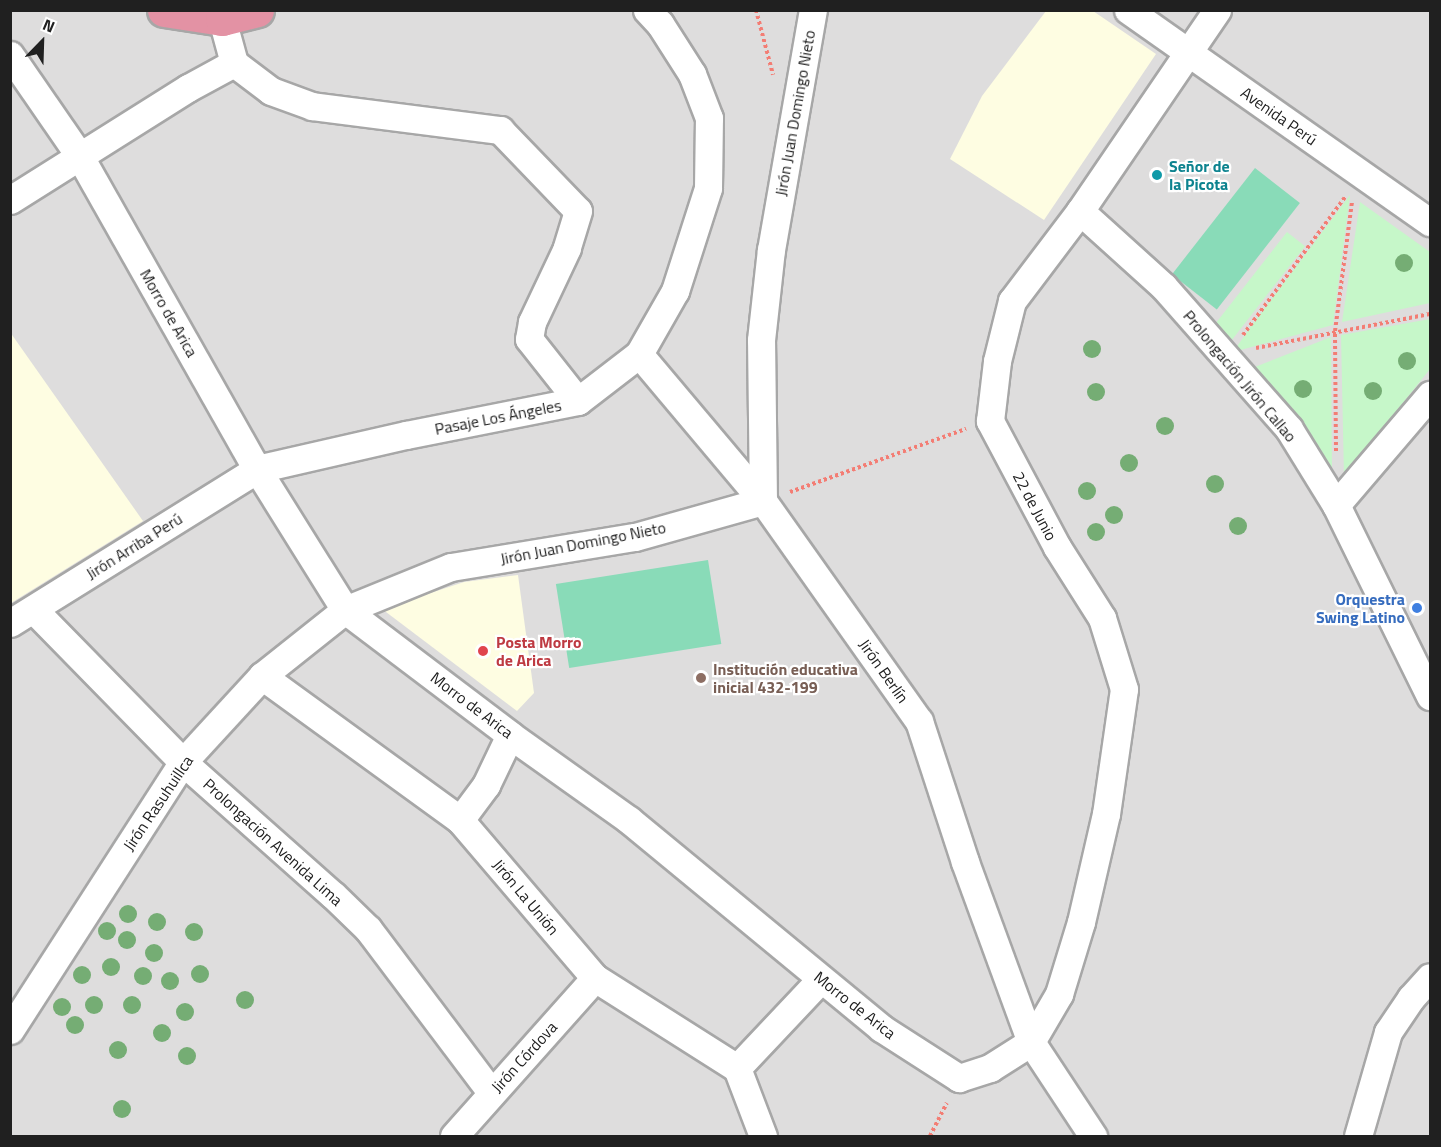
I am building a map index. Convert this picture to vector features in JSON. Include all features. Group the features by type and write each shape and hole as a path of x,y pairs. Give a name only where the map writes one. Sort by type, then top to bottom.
{"highway":[{"path":"164,10 222,19 257,10"}],"street":[{"name":"Pasaje Los Ángeles","path":"257,469 406,435 578,401 639,354 675,291 708,188 709,118 692,74 660,24 648,10"},
{"name":"Jirón Juan Domingo Nieto","path":"345,610 451,567 635,537 763,501 760,340 771,250 813,10"},
{"name":"Avenida Perú","path":"1128,10 1431,222"},
{"path":"990,421 997,361 1012,301 1080,211 1217,10"},
{"path":"222,19 234,63 271,91 312,106 500,130 578,211 567,248 532,322 529,339 578,401"},
{"name":"Morro de Arica","path":"10,55 79,155 257,469 345,610 510,735 629,820 881,1028 959,1078"},
{"path":"10,200 188,87 234,63"},
{"name":"Prolongación Jirón Callao","path":"1080,211 1164,287 1289,429 1336,505 1431,696"},
{"name":"Jirón Berlín","path":"639,354 763,501 919,721 965,862 1031,1042"},
{"path":"1336,505 1431,395"},
{"name":"22 de Junio","path":"990,421 1057,547 1102,618 1124,689 1106,814 1081,922 1059,994 1031,1042"},
{"name":"Jirón Arriba Perú","path":"10,623 257,469"},
{"name":"Prolongación Avenida Lima","path":"34,610 183,762 368,929 492,1092"},
{"name":"Jirón Rasuhuillca","path":"10,1030 183,762 262,676 345,610"},
{"name":"Jirón La Unión","path":"262,676 460,820 595,978 737,1068"},
{"path":"460,820 486,785 510,735"},
{"path":"1358,1137 1388,1032 1411,998 1431,977"},
{"name":"Jirón Córdova","path":"454,1137 595,978"},
{"path":"763,1137 737,1068 821,980"},
{"path":"959,1078 990,1068 1031,1042 1093,1137"}],"path":[{"path":"1236,345 1347,195"},
{"path":"1336,459 1335,331 1352,197"},
{"path":"1250,349 1431,314"},
{"path":"763,501 990,421"},
{"path":"930,1137 959,1078"}],"shaded area":[{"path":"11,11 1430,11 1430,1136 11,1136"},
{"path":"1046,11 1093,11 1156,54 1044,220 950,159 982,96"},
{"path":"10,332 143,521 11,603 10,603"},
{"name":"Posta Morro de Arica","path":"518,575 534,693 517,711 382,609 464,582"}],"green space":[{"path":"1255,168 1300,203 1217,309 1172,274"},
{"path":"1350,195 1333,325 1233,352 1252,325"},
{"path":"1360,202 1430,252 1430,303 1342,322"},
{"path":"1287,232 1305,246 1232,340 1214,326"},
{"path":"1430,319 1430,369 1344,477 1341,335"},
{"path":"1331,337 1332,474 1255,367"},
{"path":"708,560 721,644 569,668 556,584"}],"place":[{"name":"Señor de la Picota","path":"1157,175"},
{"name":"Orquestra Swing Latino","path":"1417,608"},
{"name":"Posta Morro de Arica","path":"483,651"},
{"name":"Institución educativa inicial 432-199","path":"701,678"}]}
